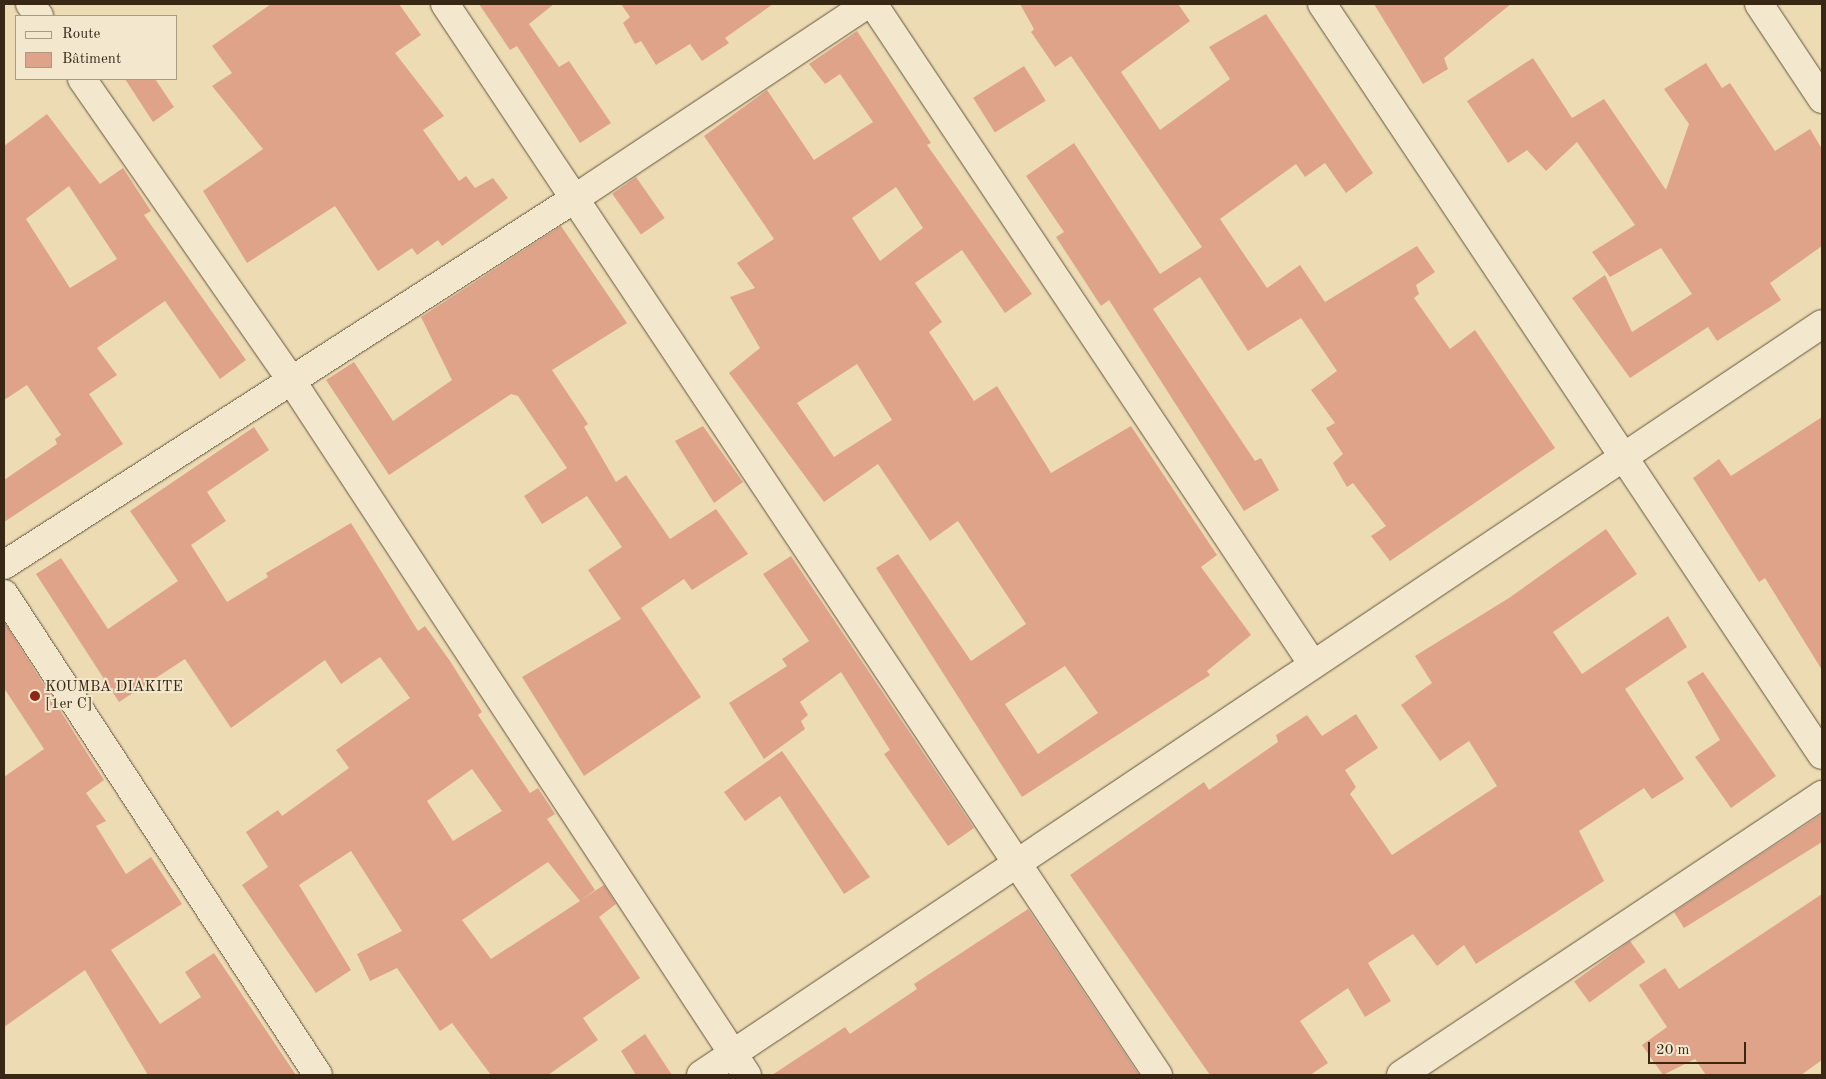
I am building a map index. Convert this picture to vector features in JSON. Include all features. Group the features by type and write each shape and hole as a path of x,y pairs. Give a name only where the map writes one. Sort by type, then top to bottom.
{"street":[{"path":"30,4 38,15"},
{"path":"446,4 1158,1075"},
{"path":"4,565 289,378 574,199 867,4"},
{"path":"872,4 1312,663"},
{"path":"1322,4 1822,754"},
{"path":"1759,4 1822,98"},
{"path":"83,80 289,378 740,1065"},
{"path":"701,1075 740,1065 1015,861 1822,324"},
{"path":"4,594 318,1075"},
{"path":"1401,1075 1822,795"}],"building":[{"path":"271,4 399,4 421,35 395,53 444,116 423,130 459,181 466,176 475,188 493,178 508,198 442,246 438,240 417,255 412,248 378,271 335,206 247,263 203,191 263,149 212,86 232,73 212,46"},
{"path":"479,4 554,4 529,24 559,67 569,61 611,123 580,143 517,46 510,50"},
{"path":"621,4 773,4 725,38 729,43 702,61 690,44 656,65 641,41 635,44 623,23 630,17"},
{"path":"1020,4 1178,4 1190,21 1121,72 1160,130 1230,79 1209,47 1266,14 1373,173 1346,193 1325,163 1305,177 1296,164 1220,219 1267,288 1300,265 1325,302 1417,246 1435,272 1416,285 1419,294 1414,298 1450,349 1475,330 1555,448 1390,561 1371,536 1386,526 1353,483 1347,487 1333,463 1343,454 1326,428 1335,423 1311,390 1337,371 1301,318 1248,351 1200,277 1153,309 1255,461 1261,458 1279,490 1244,511 1109,300 1101,306 1056,237 1064,232 1026,176 1074,143 1160,274 1202,247 1071,56 1055,67 1031,32 1034,29"},
{"path":"1374,4 1511,4 1444,58 1448,69 1423,84"},
{"path":"857,31 931,143 927,145 1032,294 1005,313 962,250 915,283 942,322 929,332 974,401 997,386 1051,473 1131,426 1217,555 1201,567 1251,635 1207,671 1210,675 1022,797 876,568 898,554 971,661 1026,624 958,521 930,541 878,464 824,502 729,373 760,348 730,297 755,288 737,263 774,239 704,136 767,90 814,160 873,122 840,74 825,84 809,64","holes":["896,187 923,228 880,261 852,218","857,364 892,420 834,457 797,403","1065,666 1098,713 1038,754 1005,704"]},
{"path":"1533,58 1572,118 1604,99 1666,190 1689,124 1664,89 1706,63 1722,88 1730,83 1775,151 1810,129 1822,149 1822,246 1770,283 1781,300 1717,341 1708,327 1630,378 1572,298 1605,275 1632,332 1692,294 1661,248 1610,277 1592,252 1635,225 1577,142 1546,171 1527,150 1508,163 1467,101"},
{"path":"1024,66 1046,101 995,133 973,98"},
{"path":"126,80 156,80 174,107 153,122"},
{"path":"47,114 100,184 123,168 151,211 144,215 246,360 220,379 165,301 97,348 117,375 89,394 123,444 4,522 4,480 57,444 55,439 61,435 27,385 4,400 4,146","holes":["69,186 117,259 70,288 26,219"]},
{"path":"636,177 665,218 641,235 612,194"},
{"path":"561,226 627,323 552,370 588,424 584,427 616,482 626,475 670,539 716,509 748,554 692,590 684,579 641,608 701,697 584,776 522,677 621,619 588,570 622,547 587,496 542,524 524,496 567,468 518,396 511,394 389,475 326,380 354,362 393,421 452,380 421,317"},
{"path":"1822,417 1822,670 1765,578 1759,582 1693,478 1719,459 1731,476"},
{"path":"703,426 743,482 714,503 675,441"},
{"path":"254,427 269,450 207,492 226,521 191,545 227,602 268,577 266,573 351,523 418,631 425,626 450,661 482,712 478,715 530,793 538,788 555,814 547,819 595,890 581,900 604,885 616,904 599,917 640,978 583,1018 598,1040 548,1075 491,1075 452,1023 440,1031 397,968 370,981 357,954 402,931 351,851 299,885 351,970 316,993 242,885 268,867 246,832 278,810 282,816 349,768 336,750 410,698 380,657 341,684 325,660 231,728 185,659 119,702 36,574 61,558 108,629 178,581 130,511","holes":["472,769 502,811 453,841 427,801","548,862 580,901 491,959 462,920"]},
{"path":"1606,529 1637,574 1553,632 1582,674 1668,616 1687,647 1625,689 1684,779 1652,799 1644,788 1579,831 1604,881 1476,964 1464,945 1437,966 1413,934 1368,963 1391,1001 1365,1017 1348,988 1300,1021 1328,1063 1310,1075 1210,1075 1070,875 1204,782 1209,790 1278,742 1276,735 1307,715 1322,736 1356,714 1378,748 1345,770 1356,787 1350,794 1392,855 1497,786 1469,741 1440,761 1401,705 1432,683 1415,656 1509,598"},
{"path":"791,556 974,828 948,846 884,754 890,750 841,672 800,702 808,715 801,721 805,729 764,759 729,703 787,666 782,659 809,641 763,574"},
{"path":"4,622 104,780 86,793 106,821 96,826 126,874 151,857 182,904 111,950 160,1024 201,997 185,972 214,953 296,1075 148,1075 85,970 4,1027 4,777 44,749 4,688"},
{"path":"1703,672 1776,776 1731,808 1695,757 1720,740 1687,682"},
{"path":"782,751 870,877 844,894 780,796 745,821 724,792"},
{"path":"1822,814 1822,842 1684,928 1674,912"},
{"path":"1822,894 1822,1060 1801,1075 1706,1075 1695,1059 1663,1075 1642,1045 1667,1027 1639,985 1665,968 1679,989"},
{"path":"1028,909 1139,1075 772,1075 845,1027 850,1034 917,989 914,984"},
{"path":"1630,941 1645,962 1589,1003 1574,982"},
{"path":"645,1034 672,1075 636,1075 621,1051"}],"place":[{"name":"KOUMBA DIAKITE [1er C]","path":"35,696"}]}
